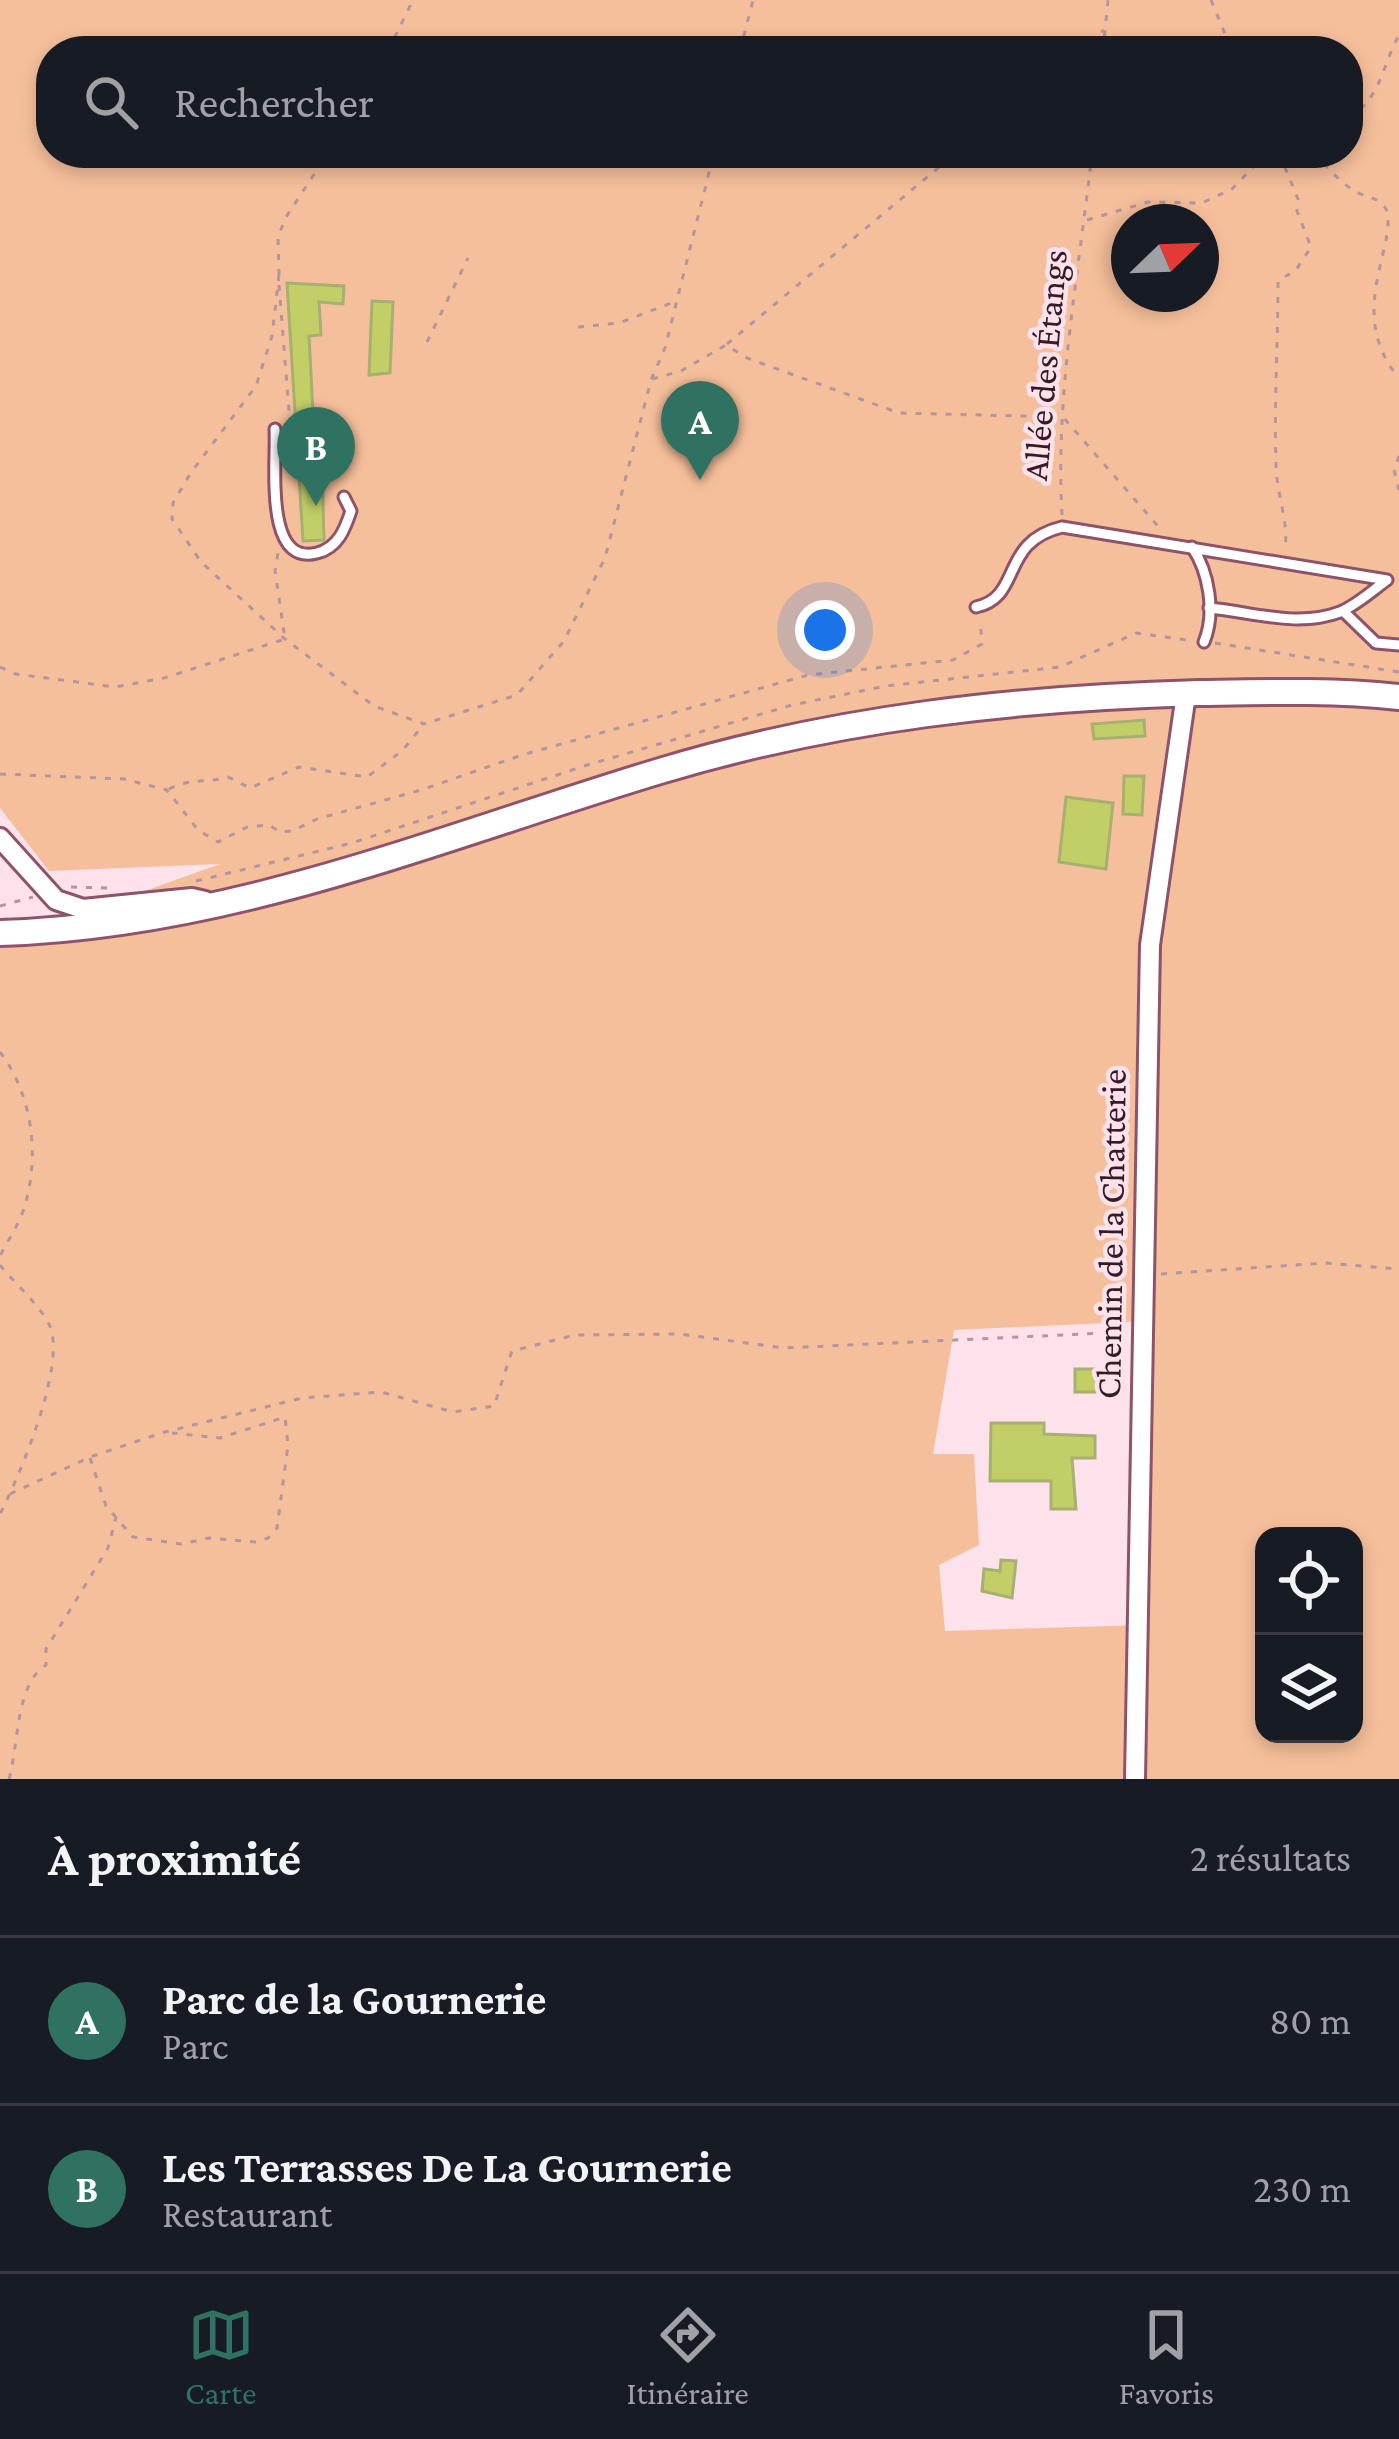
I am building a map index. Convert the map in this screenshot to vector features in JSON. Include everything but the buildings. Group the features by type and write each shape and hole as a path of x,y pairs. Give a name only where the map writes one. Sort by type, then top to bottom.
{"main road":[{"path":"0,933 73,929 227,905 351,873 662,770 772,741 886,719 994,705 1186,694 1303,691 1399,697"}],"street":[{"name":"Chemin de la Chatterie","path":"1135,1779 1150,945 1186,694"},
{"path":"0,838 56,900 83,909 192,898 227,905"}],"lane":[{"path":"275,429 278,526 299,554 322,552 337,542 351,511 344,496"},
{"path":"1062,527 1387,580 1343,611 1281,619 1209,608"},
{"name":"Allée des Étangs","path":"976,607 992,602 1010,580 1024,546 1040,532 1062,527"},
{"path":"1192,547 1201,560 1209,608 1204,642"},
{"path":"1343,611 1376,643 1399,645"}],"path":[{"path":"395,36 413,0"},
{"path":"744,36 753,0"},
{"path":"1104,36 1108,0"},
{"path":"1211,0 1226,36"},
{"path":"1096,36 1105,28"},
{"path":"1363,108 1375,93 1399,35"},
{"path":"275,429 289,411 278,237 318,168"},
{"path":"167,790 189,778 216,781 228,777 250,788 299,767 367,777 402,752 424,724 517,695 564,641 604,558 710,168"},
{"path":"651,380 681,371 726,345 938,168"},
{"name":"Allée des Étangs","path":"1062,527 1059,467 1090,168"},
{"path":"1085,221 1148,202 1202,203 1232,189 1252,168"},
{"path":"1283,168 1311,247 1296,270 1278,281 1276,461 1287,532 1283,562"},
{"path":"1329,168 1380,202 1390,216 1376,324 1399,378"},
{"path":"427,342 468,258"},
{"path":"279,275 272,336 256,386 190,474 172,503 172,519 201,562 285,639 374,706 424,724"},
{"path":"578,327 619,323 677,301"},
{"path":"726,345 747,358 899,413 1063,417 1172,543"},
{"path":"1399,456 1394,470 1399,490"},
{"path":"282,536 274,571 285,639"},
{"path":"0,774 124,779 167,790 208,838 218,842 248,827 269,825 280,832 292,831 317,819 542,749 764,686 808,675 953,660 982,644 976,607"},
{"path":"0,667 16,674 115,688 285,639"},
{"path":"1204,642 1399,672"},
{"path":"0,1052 17,1074 33,1153 25,1206 0,1256"},
{"path":"1142,1273 1193,1274 1326,1263 1399,1269"},
{"path":"0,1265 50,1326 45,1406 0,1514"},
{"path":"10,1494 90,1456 302,1398 381,1392 453,1412 494,1406 512,1351 575,1335 680,1334 784,1348 1141,1332"},
{"path":"90,1456 106,1506 133,1537 181,1544 209,1538 255,1542 268,1538 277,1528 288,1445 285,1418 220,1438 165,1432"},
{"path":"9,1779 18,1747 17,1721 33,1673 46,1664 46,1649 108,1548 116,1517"}],"shaded area":[{"path":"0,0 1399,0 1399,1779 0,1779 0,943 220,864 49,871 0,808","holes":["1151,1321 1153,1437 1145,1625 945,1631 939,1565 979,1545 974,1454 933,1454 954,1330"]}],"place":[{"name":"Parc de la Gournerie","path":"700,480"},
{"name":"Les Terrasses De La Gournerie","path":"316,506"}]}
